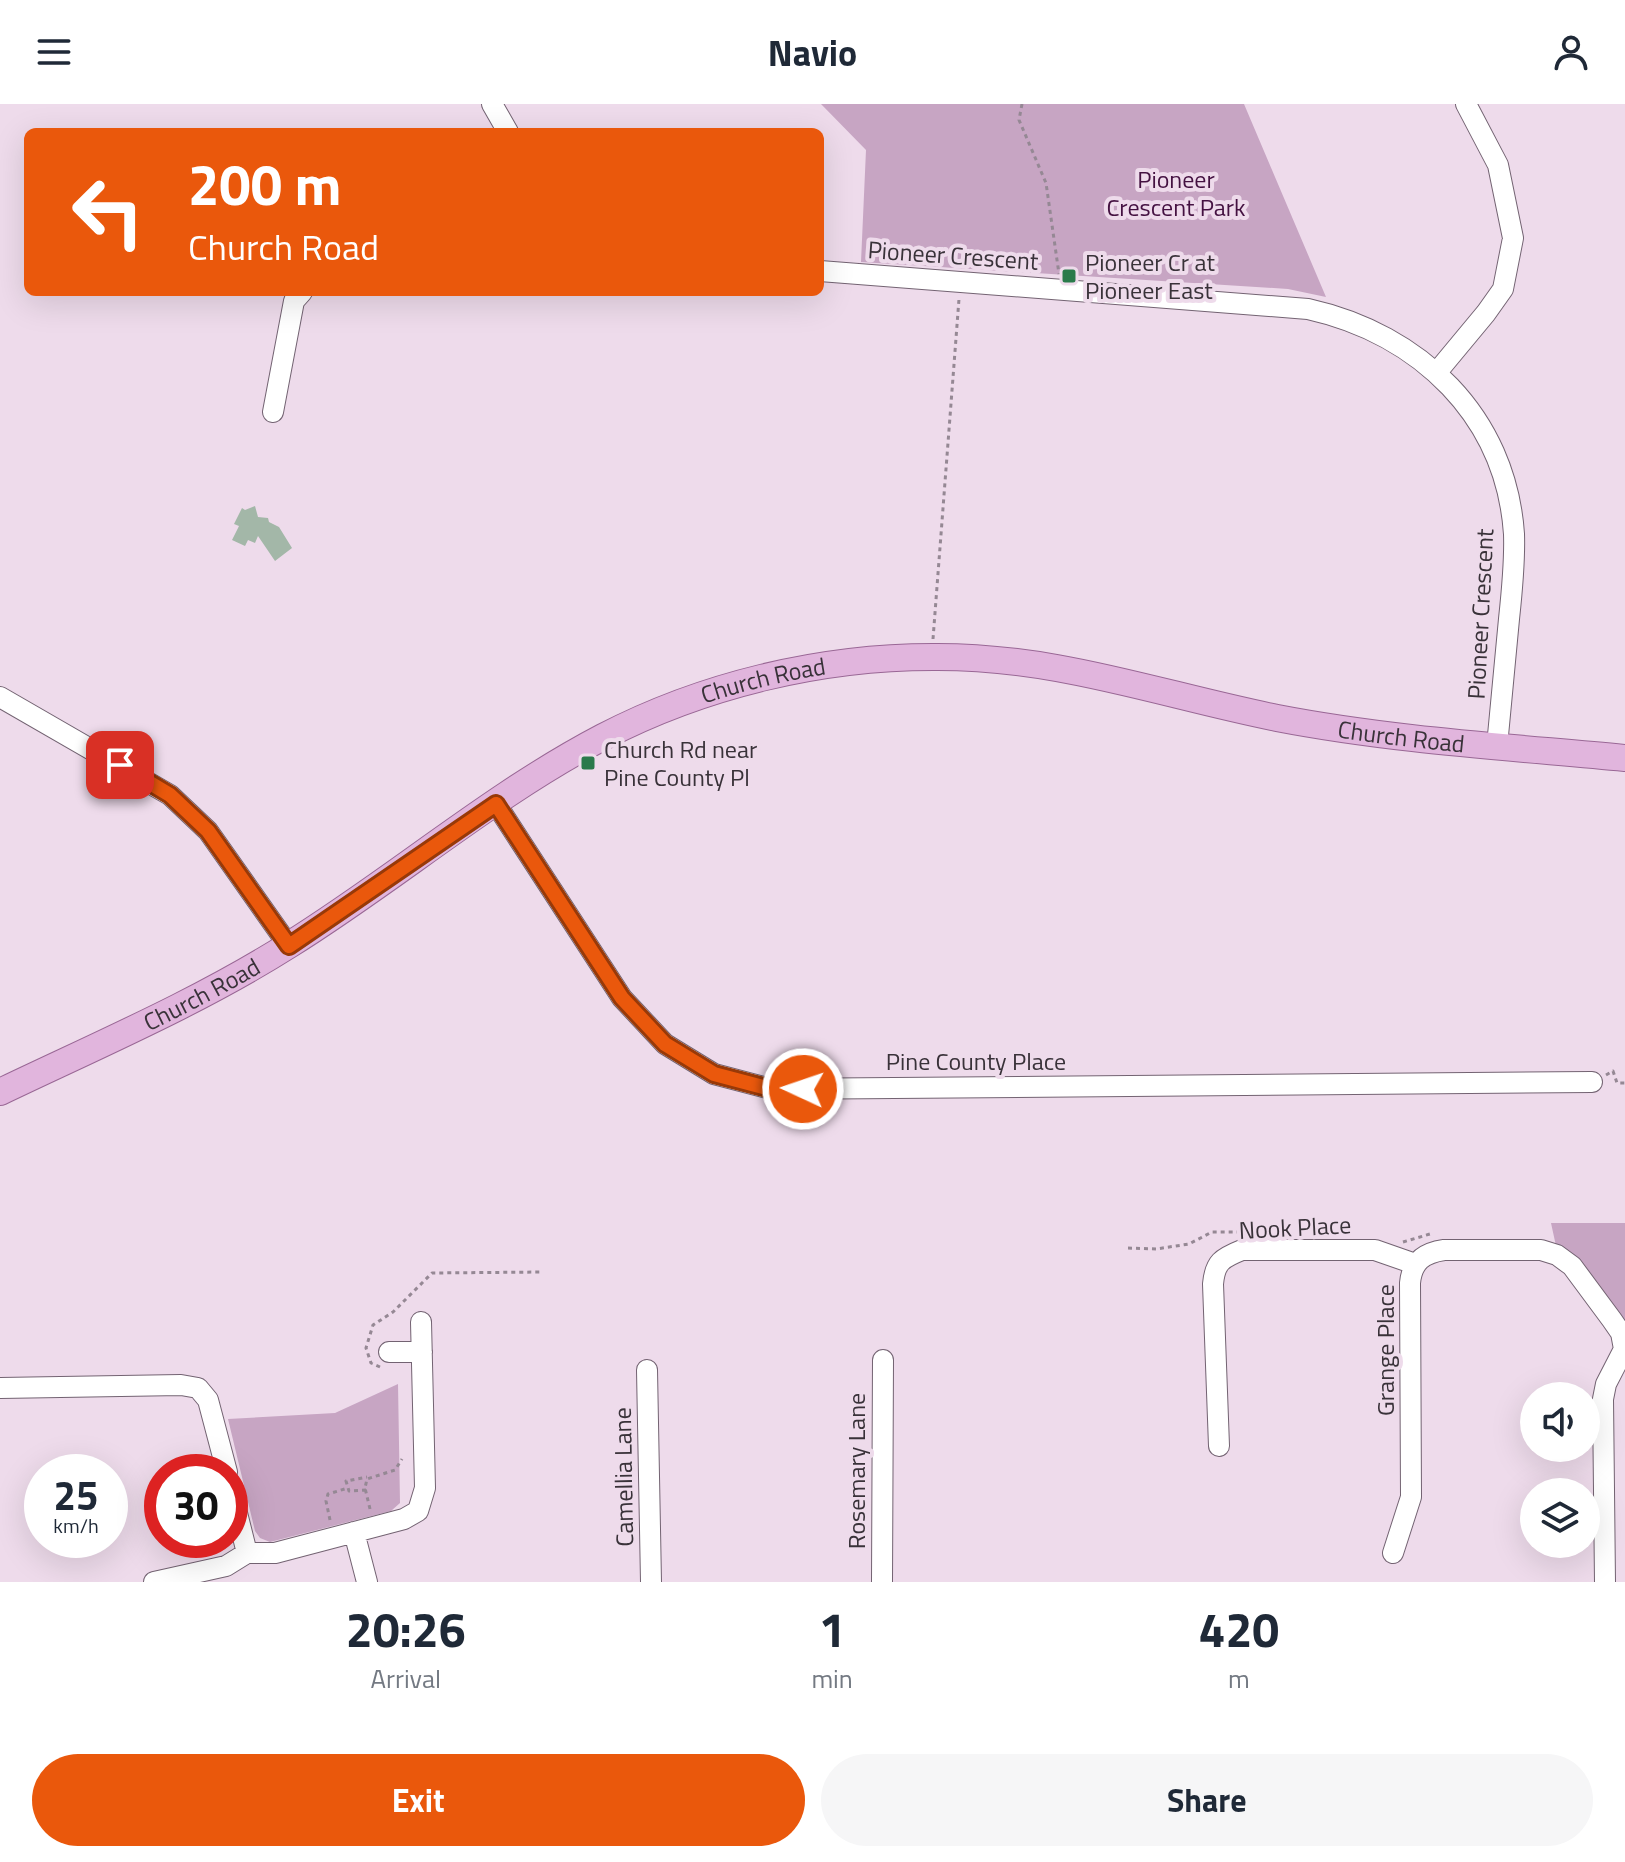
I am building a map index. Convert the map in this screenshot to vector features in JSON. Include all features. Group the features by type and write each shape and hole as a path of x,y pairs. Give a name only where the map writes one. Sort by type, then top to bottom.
{"main road":[{"name":"Church Road","path":"0,1092 230,980 289,946 496,804 604,737 703,695 801,670 931,656 1046,664 1140,684 1238,710 1332,728 1625,758"}],"street":[{"path":"492,104 506,128"},
{"path":"1437,372 1503,289 1513,238 1498,165 1466,104"},
{"name":"Pioneer Crescent","path":"824,271 1308,309 1365,325 1413,352 1454,390 1483,431 1502,473 1511,511 1513,574 1497,746"},
{"path":"273,412 294,301 298,296"},
{"path":"0,697 170,795 226,853 289,946"},
{"name":"Pine County Place","path":"496,804 622,998 665,1044 714,1074 771,1089 1592,1082"},
{"name":"Nook Place","path":"1219,1446 1214,1268 1226,1257 1242,1250 1375,1250 1415,1264"},
{"name":"Grange Place","path":"1393,1553 1411,1497 1410,1283 1415,1264 1431,1252 1444,1250 1541,1250 1557,1255 1572,1266 1621,1333 1623,1359 1606,1384 1603,1399 1605,1582"},
{"path":"248,1553 275,1553 413,1516 422,1503 425,1488 421,1322"},
{"path":"385,1360 422,1352"},
{"name":"Rosemary Lane","path":"882,1582 883,1360"},
{"name":"Camellia Lane","path":"647,1370 651,1582"},
{"path":"0,1388 181,1385 198,1388 208,1400 222,1454"},
{"path":"354,1532 367,1582"},
{"path":"154,1582 226,1566 239,1558"}],"path":[{"path":"1022,104 1019,120 1046,183 1061,289"},
{"path":"933,639 960,281"},
{"path":"385,1360 371,1363 367,1354 373,1325 393,1312 432,1273 541,1272"},
{"path":"366,1490 349,1491 346,1481 395,1470 402,1459"},
{"path":"371,1477 367,1479 366,1490 373,1521"},
{"path":"333,1531 326,1498 330,1493 348,1488"}],"green space":[{"name":"Pioneer Crescent Park","path":"821,104 1244,104 1326,297 1288,289 861,262 866,150"},
{"path":"1551,1223 1625,1223 1625,1329 1556,1246"},
{"path":"398,1384 400,1503 391,1511 270,1542 260,1538 255,1531 248,1502 248,1454 236,1454 228,1419 335,1413"}],"building":[{"path":"255,506 258,517 268,518 269,522 279,527 292,548 275,561 258,536 255,543 248,540 245,546 232,540 239,526 234,524 242,508 245,510"}],"place":[{"name":"Pioneer Cr at Pioneer East","path":"1069,276"},
{"name":"Church Rd near Pine County Pl","path":"588,763"}],"route":[{"path":"120,765 170,795 208,831 289,946 496,804 622,998 665,1044 714,1074 771,1089 803,1089"}]}
